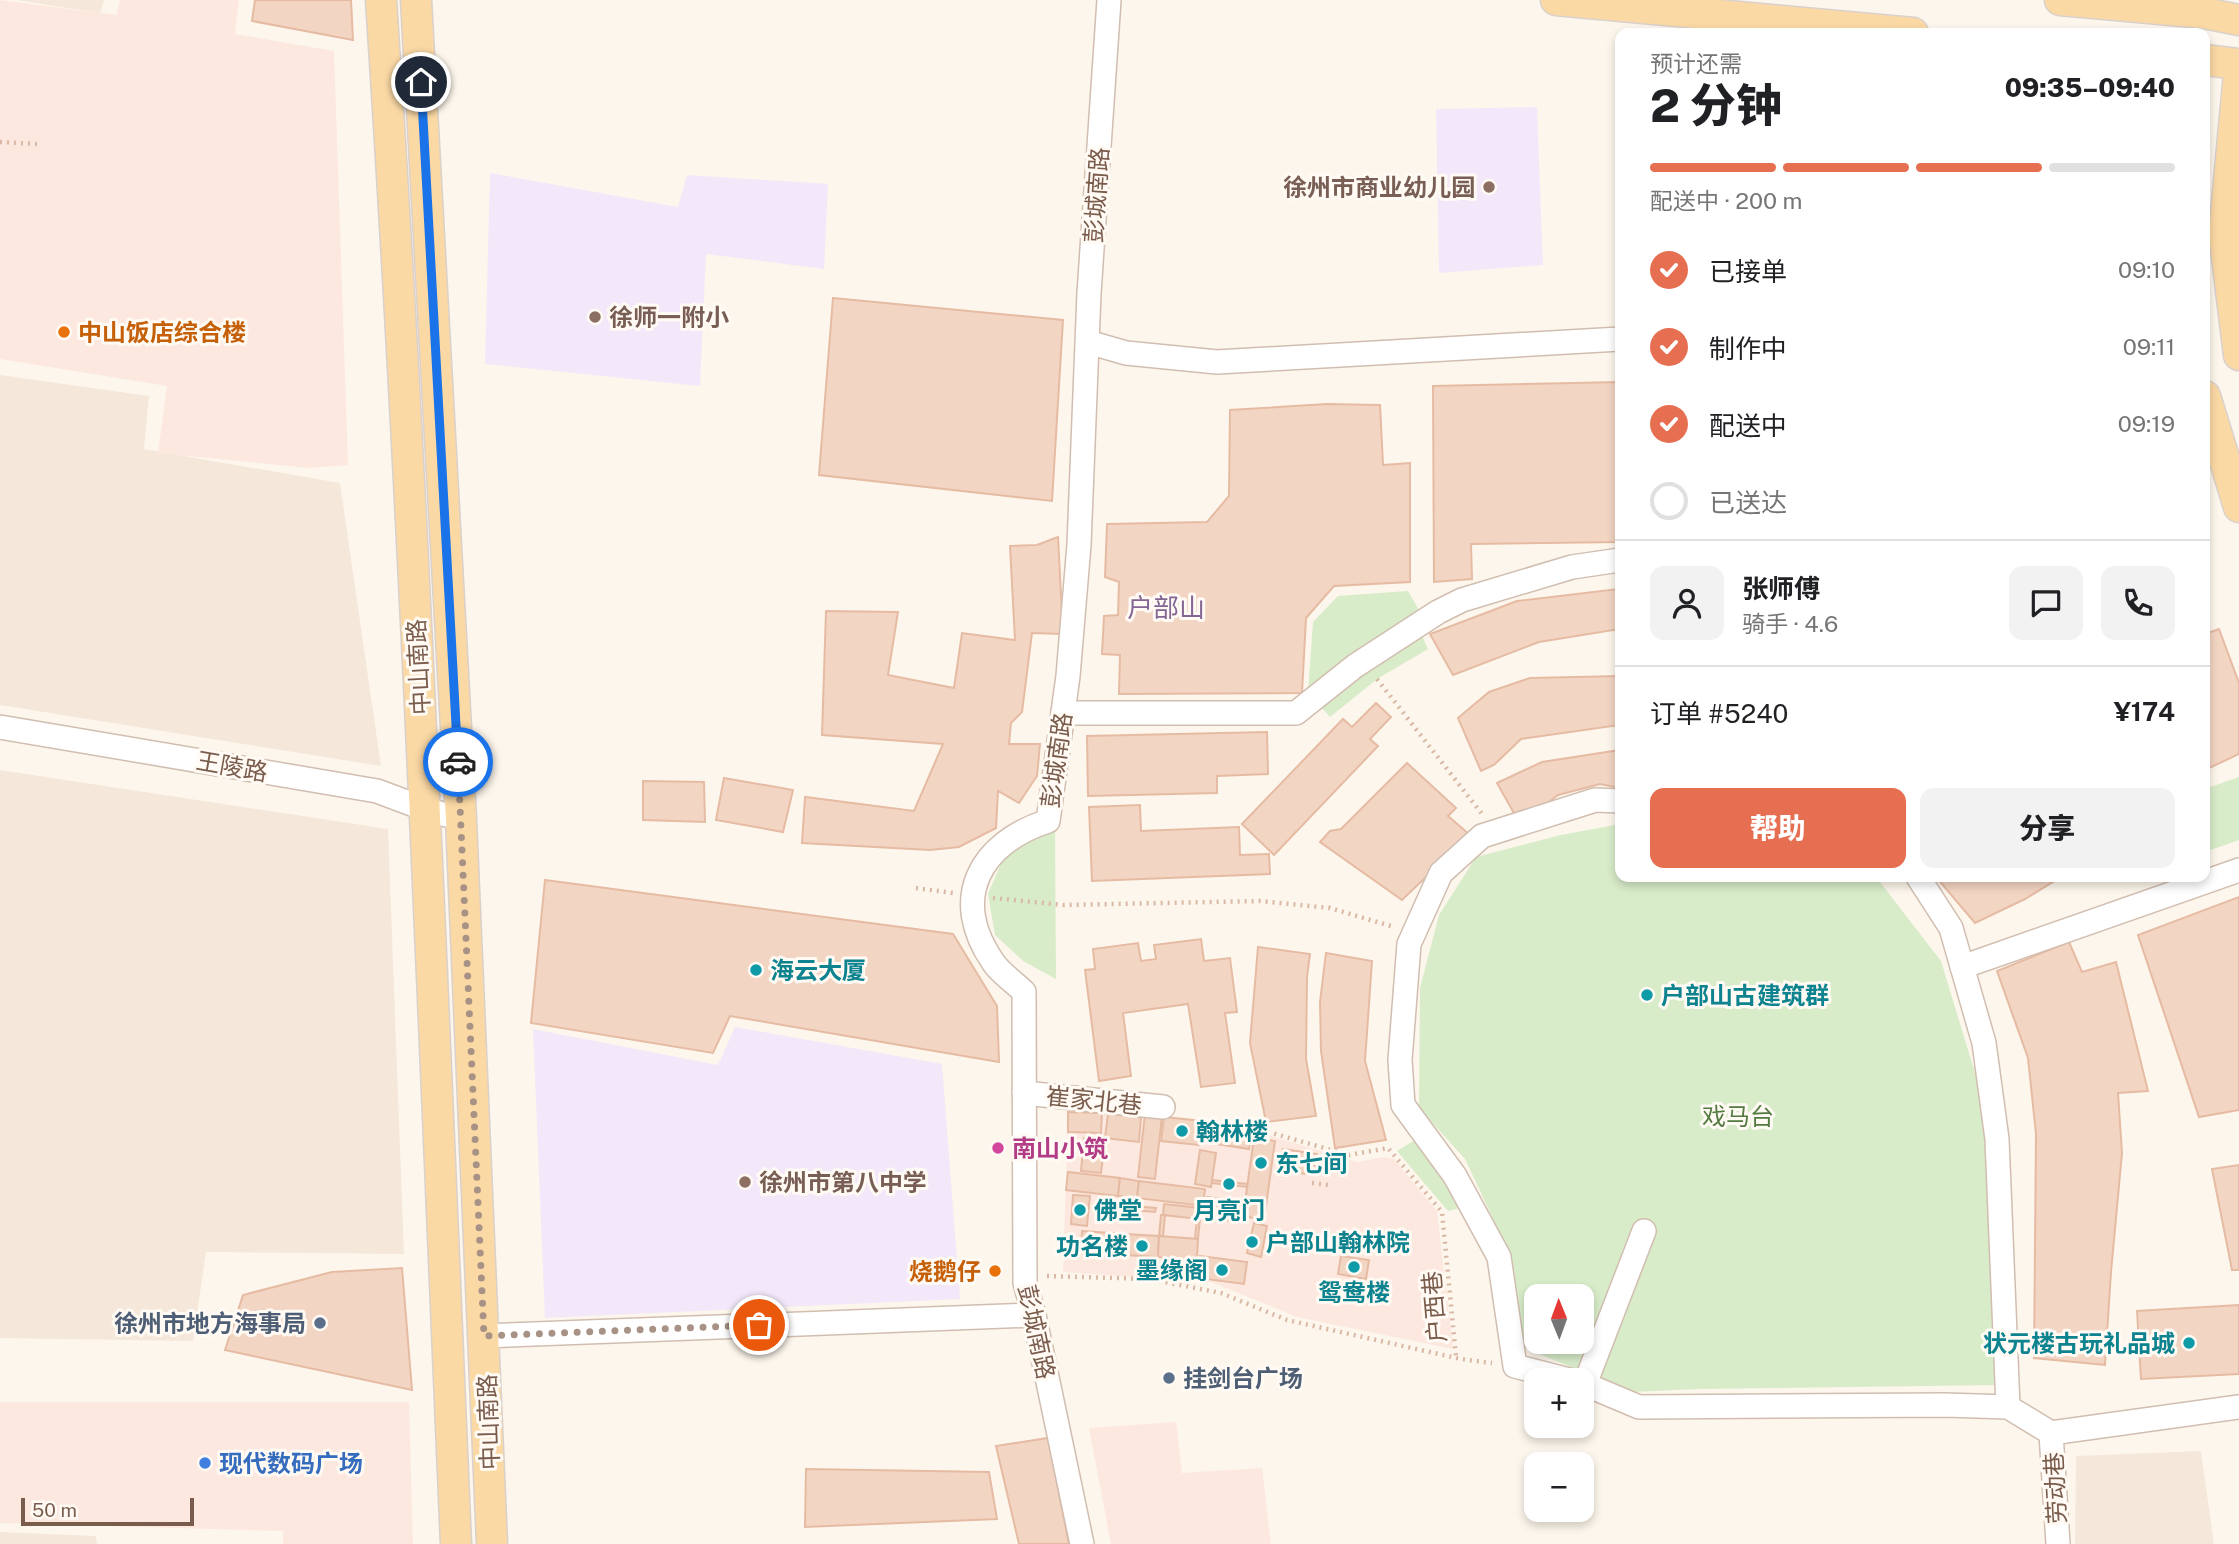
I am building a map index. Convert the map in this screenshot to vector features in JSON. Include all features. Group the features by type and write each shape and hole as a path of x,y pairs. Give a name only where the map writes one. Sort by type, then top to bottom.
{"main road":[{"name":"中山南路","path":"381,0 425,809 456,1544"},
{"name":"中山南路","path":"416,0 461,819 492,1544"},
{"path":"1556,0 1859,28"},
{"path":"2060,0 2239,20"},
{"path":"2210,61 2239,64"},
{"path":"2239,73 2224,234 2239,355"},
{"path":"2210,412 2239,507"}],"street":[{"name":"彭城南路","path":"1082,1544 1025,1279 1024,992 993,963 974,926 971,902 977,876 1001,845 1027,828 1048,821 1068,677 1079,545 1087,341 1109,0"},
{"path":"1087,341 1126,353 1217,362 1615,339"},
{"path":"1063,713 1296,713 1355,667 1438,611 1462,600 1572,567 1615,561"},
{"name":"王陵路","path":"0,727 377,791 461,819"},
{"path":"1524,1368 1515,1366 1499,1257 1455,1176 1403,1105 1400,1060 1409,944 1441,873 1482,836 1595,800 1615,800"},
{"path":"2210,880 2239,870"},
{"path":"1921,882 1951,928 1984,1043 1997,1139 2008,1407"},
{"path":"1962,967 2205,882"},
{"name":"崔家北巷","path":"1024,1093 1163,1107"},
{"path":"1586,1368 1644,1231"},
{"path":"484,1336 1034,1315"},
{"path":"1594,1388 1639,1407 2008,1407 2052,1433 2239,1407"},
{"name":"劳动巷","path":"2052,1433 2058,1544"}],"path":[{"path":"0,142 37,144"},
{"path":"1377,679 1496,832"},
{"path":"916,888 1064,905 1260,901 1330,908 1414,933"},
{"name":"户西巷","path":"1254,1128 1349,1154 1388,1148 1442,1212 1456,1357"},
{"path":"1312,1183 1328,1185"},
{"path":"1025,1279 1149,1279 1221,1293 1287,1320 1456,1357 1515,1366"}],"shaded area":[{"path":"0,0 117,15 120,0 239,0 235,34 334,51 348,465 309,468 158,453 167,386 0,359"},
{"path":"16,0 104,0 100,13"},
{"name":"徐州市商业幼儿园","path":"1537,107 1543,265 1439,273 1436,109"},
{"name":"徐师一附小","path":"490,173 678,207 687,175 828,184 824,269 706,254 700,386 485,364"},
{"path":"0,375 149,396 144,449 340,483 381,766 0,705"},
{"path":"0,770 388,829 404,1254 206,1252 193,1341 0,1338"},
{"name":"徐州市第八中学","path":"735,1027 942,1064 960,1299 545,1318 533,1029 718,1065"},
{"name":"户部山翰林院","path":"1068,1112 1141,1117 1145,1114 1202,1121 1252,1130 1357,1162 1383,1157 1394,1159 1437,1211 1453,1349 1297,1317 1211,1282 1063,1272"},
{"name":"现代数码广场","path":"0,1402 409,1402 413,1544 283,1544 283,1531 0,1523"},
{"path":"1176,1422 1182,1473 1262,1468 1271,1544 1111,1544 1089,1428"},
{"path":"2201,1451 2214,1544 2075,1544 2076,1456"},
{"path":"0,1532 96,1536 97,1544 0,1544"}],"green space":[{"path":"1408,591 1428,626 1420,631 1428,649 1377,679 1330,717 1308,692 1313,622 1338,596"},
{"path":"2239,777 2239,840 2210,850 2210,787"},
{"name":"戏马台","path":"1615,825 1615,882 1880,882 1941,961 1979,1086 1993,1188 2000,1385 1633,1392 1594,1376 1594,1368 1574,1368 1539,1354 1594,1354 1594,1284 1524,1284 1524,1348 1517,1345 1511,1257 1465,1159 1419,1108 1420,988 1439,915 1476,857 1561,835"},
{"path":"1055,828 1056,979 1023,961 995,935 988,894 1005,854"},
{"path":"1420,1137 1465,1207 1448,1211 1397,1151"}],"building":[{"path":"255,0 351,0 353,40 252,21"},
{"path":"833,298 1063,320 1052,501 819,475"},
{"path":"1615,382 1615,542 1471,544 1472,579 1434,582 1433,386"},
{"path":"1327,404 1380,405 1383,465 1410,463 1410,582 1334,586 1306,618 1302,693 1119,694 1120,655 1102,654 1104,616 1118,615 1119,582 1105,577 1107,524 1207,522 1229,496 1230,410"},
{"path":"1058,537 1063,634 1032,633 1022,712 1011,723 1009,744 1040,744 1037,776 1019,803 998,791 996,828 959,847 930,850 802,843 805,797 914,811 943,744 822,735 826,611 898,612 888,675 954,688 962,633 1015,640 1010,546 1037,545"},
{"path":"1615,589 1615,630 1539,642 1453,675 1430,634 1517,601"},
{"path":"2219,629 2239,683 2239,754 2210,768 2210,632"},
{"path":"1615,676 1615,726 1521,739 1494,765 1481,771 1458,718 1489,692 1530,678"},
{"path":"1376,703 1391,717 1370,739 1378,746 1274,855 1242,824 1343,719 1352,727"},
{"path":"1267,732 1268,774 1217,776 1217,793 1088,796 1087,736"},
{"path":"1615,751 1615,787 1600,784 1558,795 1520,824 1497,783 1542,762"},
{"path":"1407,763 1456,808 1448,816 1470,835 1402,900 1320,842 1330,831 1341,829"},
{"path":"724,778 793,790 783,832 716,820"},
{"path":"643,781 704,782 705,822 643,820"},
{"path":"1140,805 1141,831 1239,827 1240,855 1269,854 1270,874 1092,881 1089,807"},
{"name":"海云大厦","path":"545,880 953,934 997,1006 999,1062 730,1016 713,1053 531,1023"},
{"path":"1940,882 2053,882 2025,899 1975,923"},
{"path":"2239,897 2239,1110 2199,1117 2138,935"},
{"path":"1201,939 1204,961 1230,958 1237,1012 1225,1013 1235,1083 1201,1087 1188,1004 1123,1013 1131,1076 1099,1081 1085,970 1095,969 1093,949 1138,943 1141,961 1156,959 1154,945"},
{"path":"2069,942 2082,972 2116,962 2148,1091 2118,1093 2122,1153 2105,1365 2034,1358 2036,1134 2028,1058 1997,971"},
{"path":"1258,947 1310,954 1307,977 1306,1059 1316,1116 1266,1122 1250,1043"},
{"path":"1326,953 1372,961 1365,1061 1386,1140 1335,1148 1321,1051 1320,1002"},
{"path":"1068,1112 1102,1113 1101,1133 1068,1132"},
{"path":"1108,1114 1141,1117 1139,1142 1105,1138"},
{"path":"1145,1114 1162,1116 1155,1179 1138,1177"},
{"name":"翰林楼","path":"1164,1117 1202,1121 1199,1145 1161,1141"},
{"path":"1219,1126 1252,1130 1249,1149 1216,1144"},
{"path":"1084,1138 1105,1140 1101,1173 1081,1171"},
{"name":"东七间","path":"1254,1138 1275,1141 1264,1220 1243,1216"},
{"path":"1283,1149 1317,1154 1314,1175 1280,1170"},
{"path":"1200,1150 1216,1153 1211,1187 1195,1184"},
{"path":"2239,1165 2239,1270 2232,1270 2212,1169"},
{"path":"1068,1172 1120,1178 1118,1196 1066,1190"},
{"path":"1120,1178 1139,1181 1137,1198 1118,1196"},
{"name":"月亮门","path":"1212,1180 1247,1184 1247,1187 1212,1183"},
{"path":"1139,1181 1205,1189 1203,1206 1137,1198"},
{"name":"佛堂","path":"1073,1195 1090,1196 1087,1226 1071,1224"},
{"path":"1207,1197 1241,1201 1238,1222 1205,1217"},
{"path":"1164,1204 1200,1208 1199,1219 1163,1215"},
{"path":"1133,1206 1156,1208 1155,1212 1133,1210"},
{"path":"1112,1209 1117,1210 1116,1221 1111,1220"},
{"path":"1161,1215 1165,1215 1163,1236 1159,1236"},
{"path":"1197,1218 1200,1218 1198,1239 1195,1238"},
{"path":"1254,1223 1267,1226 1261,1257 1247,1253"},
{"path":"1082,1231 1125,1234 1124,1255 1081,1253"},
{"path":"1295,1231 1306,1233 1304,1243 1293,1241"},
{"name":"功名楼","path":"1125,1234 1159,1236 1158,1257 1124,1255"},
{"path":"1159,1236 1198,1239 1197,1260 1158,1257"},
{"name":"墨缘阁","path":"1200,1256 1247,1262 1244,1284 1198,1278"},
{"name":"鸳鸯楼","path":"1341,1256 1369,1260 1366,1279 1338,1274"},
{"name":"徐州市地方海事局","path":"402,1268 412,1390 225,1350 243,1295 332,1272"},
{"name":"状元楼古玩礼品城","path":"2239,1305 2239,1374 2141,1379 2137,1311"},
{"path":"1048,1438 1069,1544 1019,1544 996,1446"},
{"path":"806,1469 989,1472 997,1519 805,1527"}],"way so far":[{"path":"458,762 484,1336 759,1325"}],"place":[{"name":"徐州市商业幼儿园","path":"1489,187"},
{"name":"徐师一附小","path":"595,317"},
{"name":"中山饭店综合楼","path":"64,332"},
{"name":"海云大厦","path":"756,970"},
{"name":"户部山古建筑群","path":"1647,995"},
{"name":"翰林楼","path":"1182,1131"},
{"name":"南山小筑","path":"998,1148"},
{"name":"东七间","path":"1261,1163"},
{"name":"徐州市第八中学","path":"745,1182"},
{"name":"月亮门","path":"1229,1184"},
{"name":"佛堂","path":"1080,1210"},
{"name":"户部山翰林院","path":"1252,1242"},
{"name":"功名楼","path":"1142,1246"},
{"name":"鸳鸯楼","path":"1354,1267"},
{"name":"墨缘阁","path":"1222,1270"},
{"name":"烧鹅仔","path":"995,1271"},
{"name":"徐州市地方海事局","path":"320,1323"},
{"name":"状元楼古玩礼品城","path":"2189,1343"},
{"name":"挂剑台广场","path":"1169,1378"},
{"name":"现代数码广场","path":"205,1463"}],"district":[{"name":"户部山","path":"1166,607"}],"route":[{"path":"421,82 458,762"}]}
